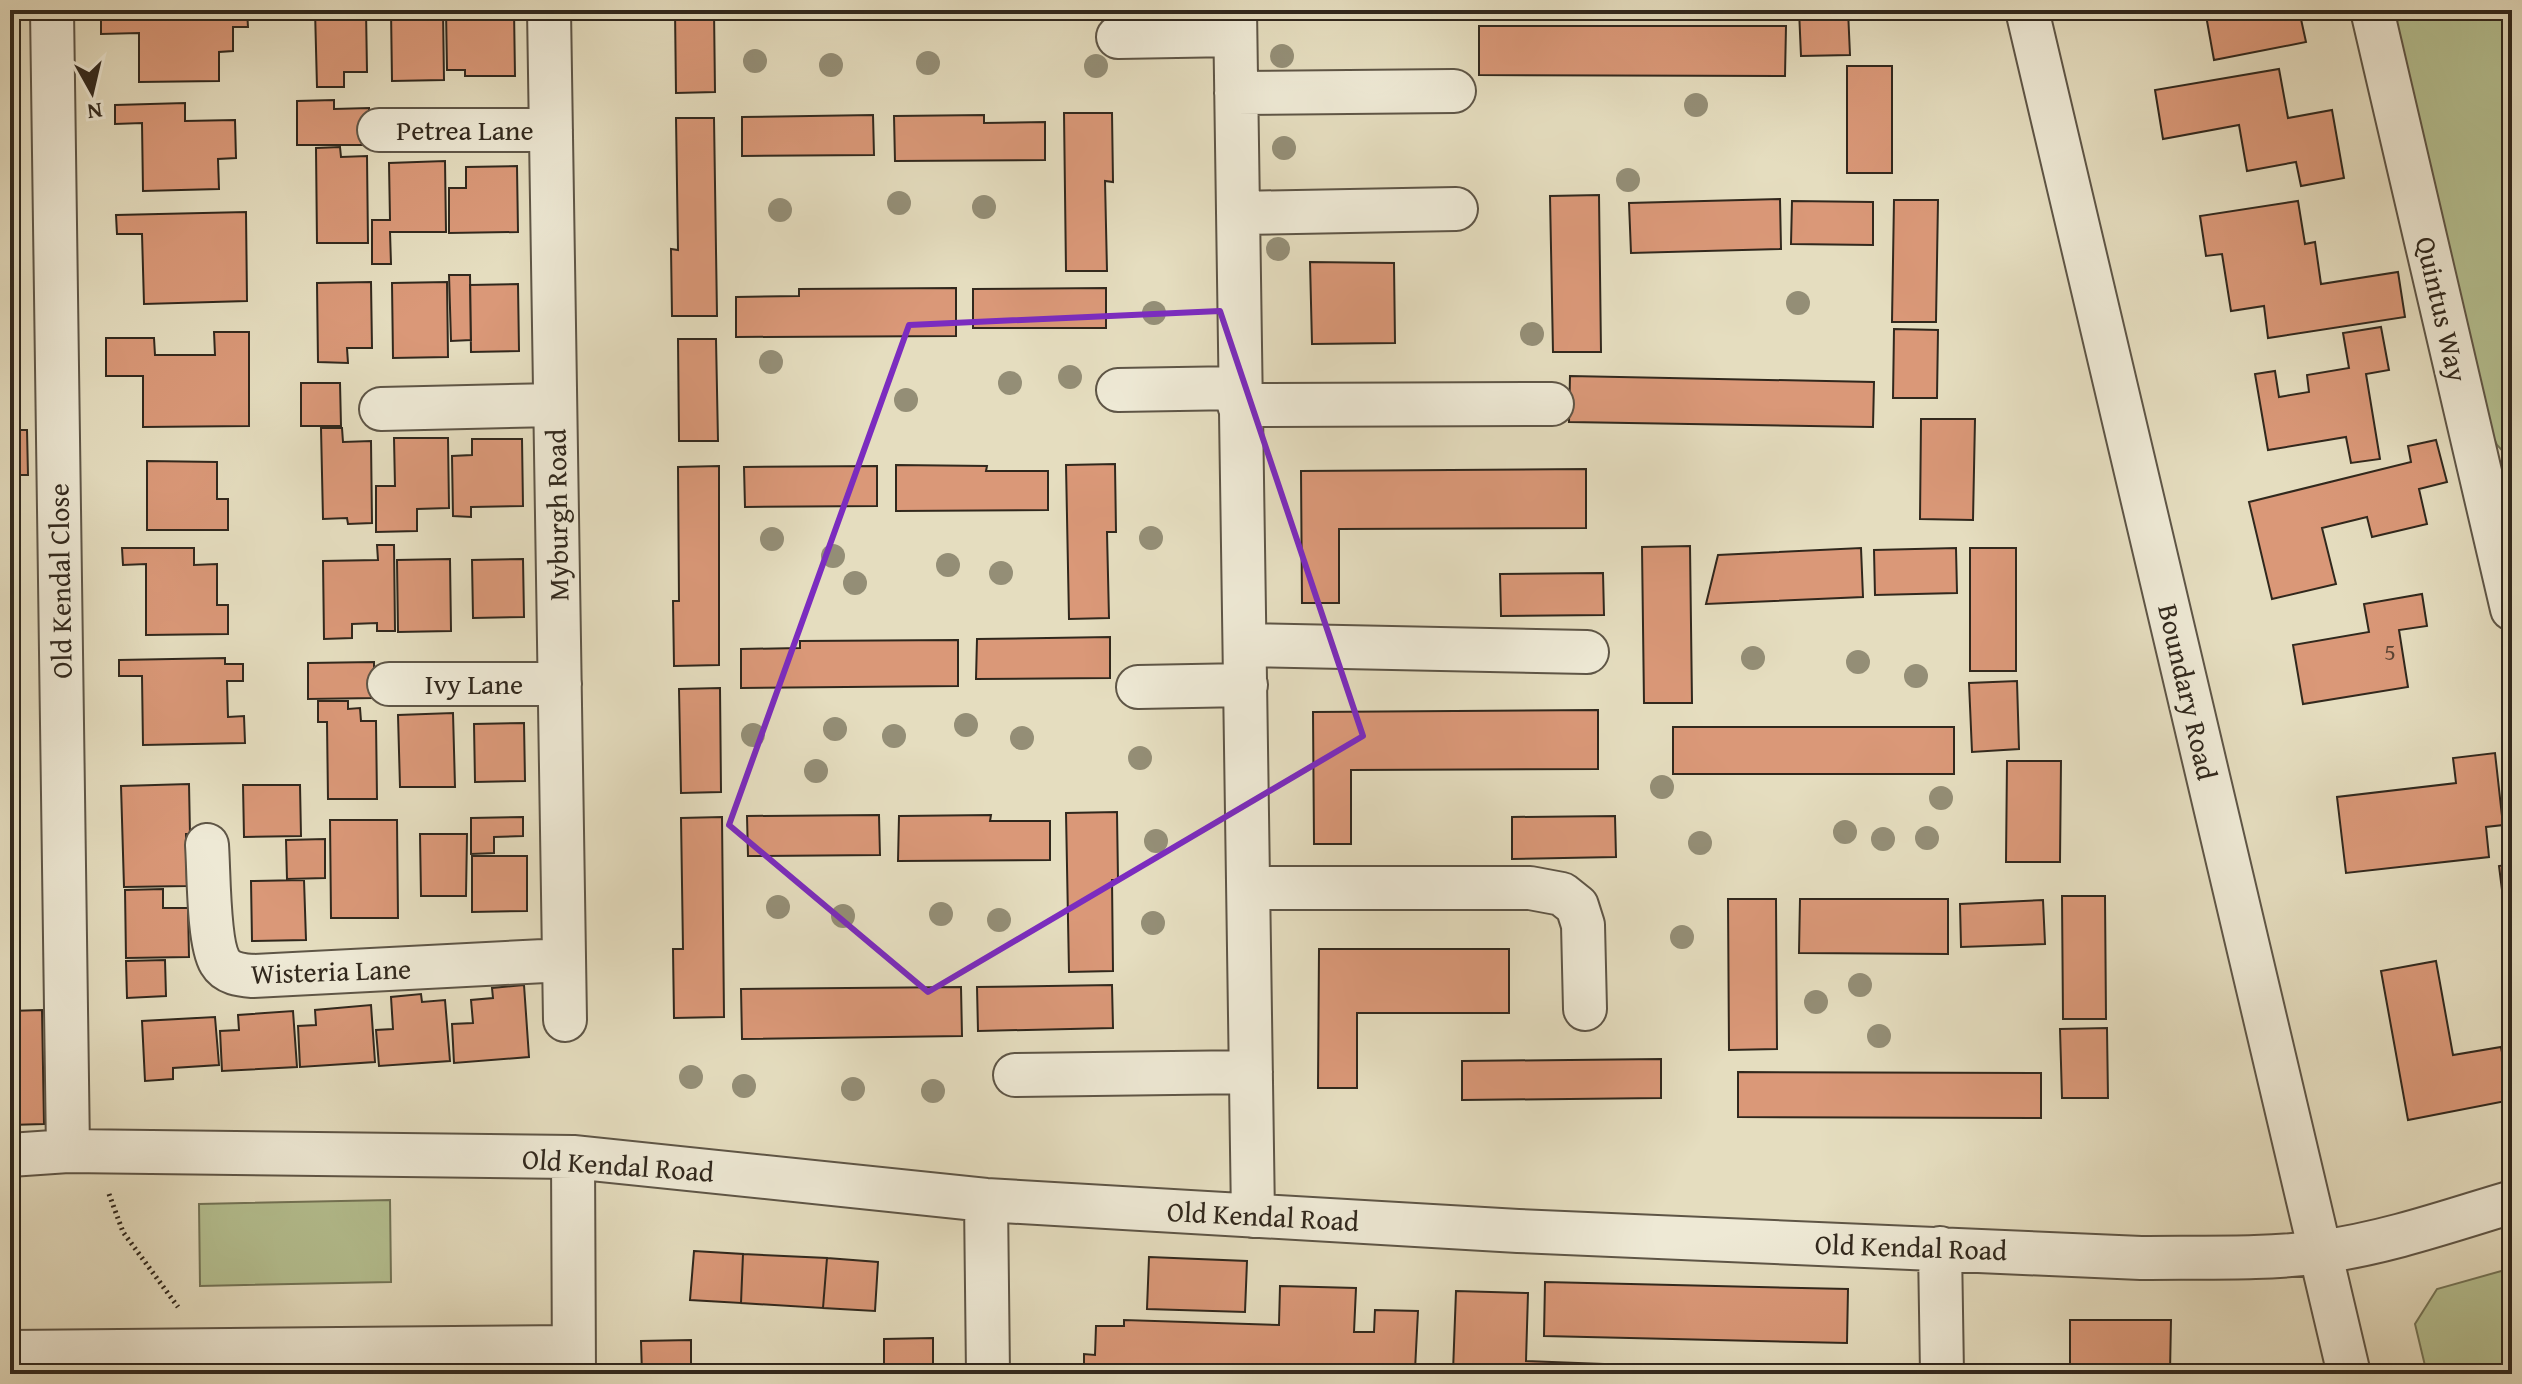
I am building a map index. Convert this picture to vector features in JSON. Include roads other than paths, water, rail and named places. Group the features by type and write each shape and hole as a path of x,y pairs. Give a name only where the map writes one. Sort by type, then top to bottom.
{"street":[{"name":"Old Kendal Close","path":"52,10 68,1151"},
{"name":"Myburgh Road","path":"549,10 565,1020"},
{"name":"Boundary Road","path":"2027,10 2349,1374"},
{"name":"Quintus Way","path":"2372,10 2500,500 2512,609"},
{"path":"1118,37 1235,22 1253,1216"},
{"path":"1236,93 1454,91"},
{"name":"Petrea Lane","path":"379,130 551,130"},
{"path":"1238,213 1456,209"},
{"path":"1118,390 1552,404"},
{"path":"381,409 555,405"},
{"path":"1138,687 1246,665 1587,652"},
{"name":"Ivy Lane","path":"389,684 560,684"},
{"name":"Wisteria Lane","path":"207,845 214,940 220,963 233,973 253,976 564,960"},
{"path":"1249,888 1530,888 1562,894 1577,906 1583,925 1585,1009"},
{"path":"1015,1075 1251,1072"},
{"name":"Old Kendal Road","path":"10,1155 68,1151 573,1157 986,1200 1518,1231 2141,1258 2320,1252 2393,1237 2512,1202"},
{"path":"10,1352 147,1362 189,1351 573,1360 573,1157"},
{"path":"986,1200 988,1374"},
{"path":"1940,1248 1942,1374"}]}
